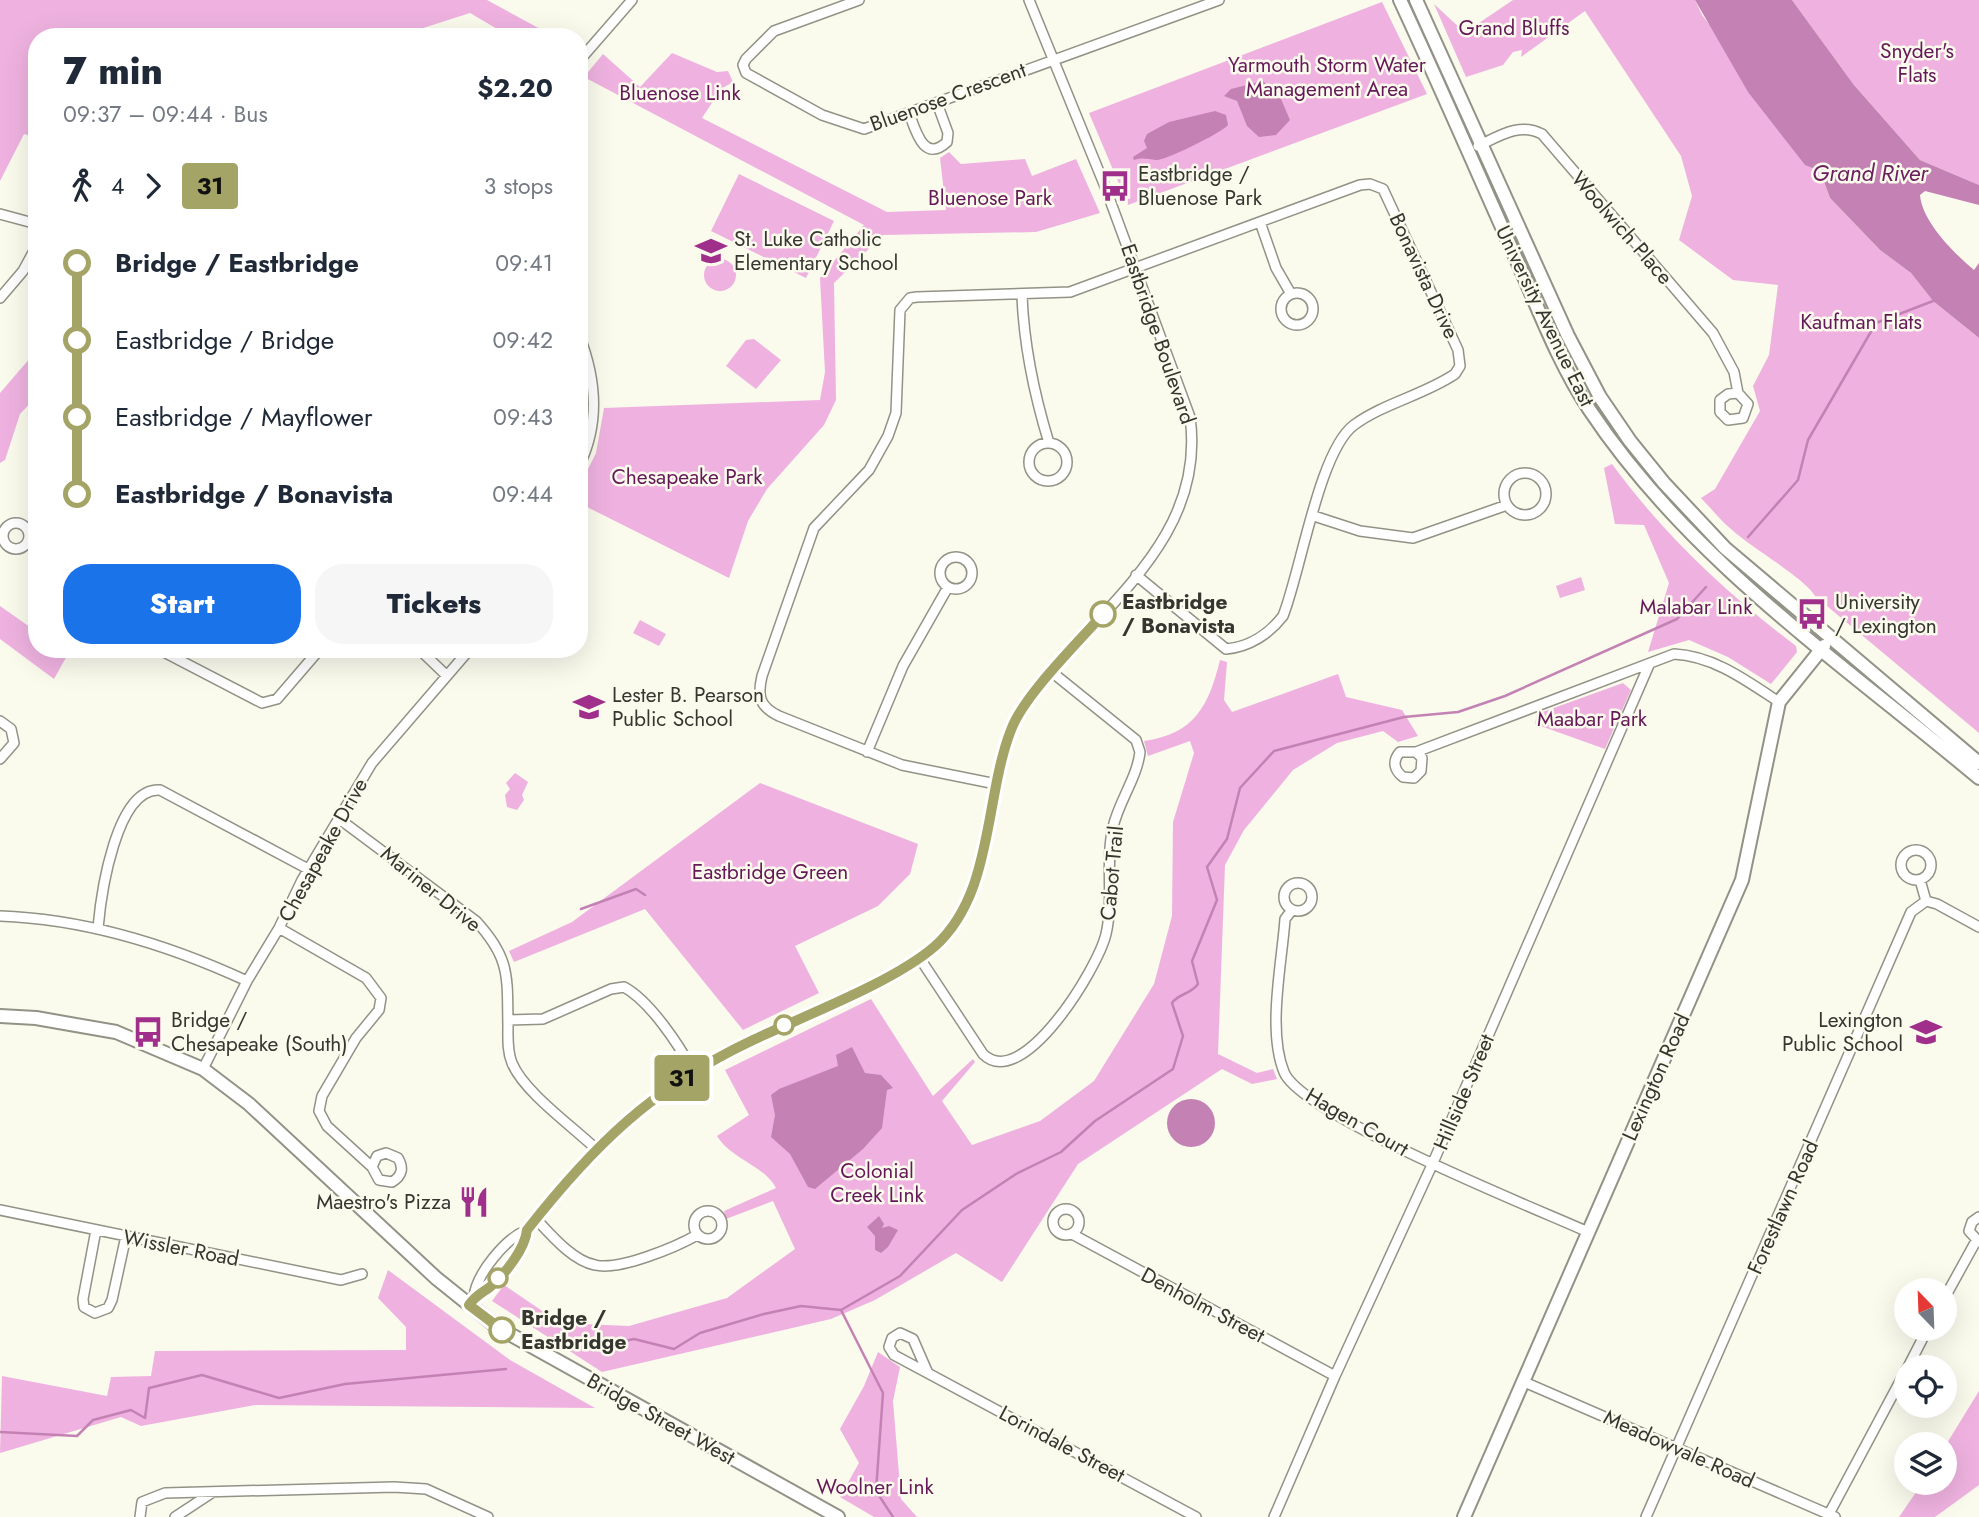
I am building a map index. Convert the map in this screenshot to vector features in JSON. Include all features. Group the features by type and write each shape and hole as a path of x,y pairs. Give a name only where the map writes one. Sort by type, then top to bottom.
{"main road":[{"name":"University Avenue East","path":"1400,0 1553,343 1587,406 1618,450 1649,490 1715,560 1979,778"},
{"name":"University Avenue East","path":"1416,0 1568,336 1600,397 1630,441 1702,526 1979,763"},
{"name":"Lexington Road","path":"1464,1517 1742,880 1779,702 1831,638"},
{"name":"Bridge Street West","path":"0,1016 36,1018 116,1032 203,1069 269,1122 506,1333 838,1517"}],"street":[{"path":"588,51 632,0"},
{"name":"Bluenose Crescent","path":"859,0 774,31 746,60 743,65 746,73 822,115 864,129 1219,0"},
{"name":"Eastbridge Boulevard","path":"472,1301 475,1285 517,1234 527,1230 595,1148 654,1096 693,1071 919,957 949,929 970,895 1012,727 1053,673 1136,575 1173,523 1184,501 1193,454 1190,417 1136,269 1029,0"},
{"path":"909,113 921,145 930,150 939,149 947,142 948,133 937,103"},
{"name":"Woolwich Place","path":"1467,150 1517,129 1530,128 1542,134 1713,333 1734,372 1738,393"},
{"name":"Bonavista Drive","path":"867,752 779,716 762,705 759,697 762,677 814,528 869,470 888,436 896,413 900,310 903,304 917,297 1022,296 1070,292 1360,185 1370,184 1383,189 1461,358 1455,374 1351,427 1335,449 1283,616 1274,628 1236,648 1226,649 1136,575"},
{"path":"0,214 28,222"},
{"path":"1260,222 1276,268 1291,294"},
{"path":"0,298 28,261"},
{"path":"1022,296 1023,334 1049,443 1062,450 1067,461 1064,473 1048,482 1034,476 1029,460 1035,448 1049,443"},
{"path":"588,363 592,376 594,408 588,441"},
{"path":"1528,473 1544,484 1546,500 1539,510 1523,515 1507,505 1504,490 1516,475 1528,473"},
{"path":"1314,516 1360,531 1413,538 1507,505"},
{"path":"948,587 903,666 867,752 902,765 996,784"},
{"path":"1416,752 1674,654 1695,655 1715,663 1779,702"},
{"path":"175,658 261,703 277,699 312,658"},
{"path":"428,658 447,676"},
{"name":"Chesapeake Drive","path":"203,1069 308,869 372,763 462,658"},
{"name":"Hillside Street","path":"1274,1517 1432,1165 1649,665"},
{"name":"Cabot Trail","path":"919,957 983,1054 995,1063 1004,1064 1049,1033 1104,942 1112,829 1140,752 1136,740 1053,673"},
{"path":"0,721 11,729 14,743 0,760"},
{"path":"98,928 122,821 138,797 152,789 160,790 308,869"},
{"name":"Mariner Drive","path":"338,818 476,922 492,939 505,961 508,974 508,1047 513,1064 524,1082 595,1148"},
{"path":"1920,880 1926,901 1937,904 1979,927"},
{"name":"Forestlawn Road","path":"1646,1517 1911,912 1926,901"},
{"name":"Hagen Court","path":"1292,910 1285,919 1276,1043 1284,1074 1317,1102 1432,1165 1588,1232"},
{"path":"0,916 98,928 152,943 247,981"},
{"path":"279,928 366,978 381,998 379,1010 356,1038 322,1096 319,1111 327,1126 372,1167"},
{"path":"508,1020 542,1019 611,989 624,987 643,1002 682,1050 693,1071"},
{"name":"Wissler Road","path":"0,1210 341,1280 362,1274"},
{"path":"1957,1278 1978,1242 1970,1235 1969,1226 1979,1217"},
{"path":"536,1219 581,1260 595,1266 626,1262 697,1235"},
{"path":"96,1230 83,1299 84,1307 95,1313 108,1308 112,1300 125,1236"},
{"name":"Eastbridge Boulevard","path":"472,1301 491,1286 526,1243 527,1230"},
{"name":"Denholm Street","path":"1072,1234 1335,1376"},
{"name":"Lorindale Street","path":"927,1371 913,1339 900,1333 892,1338 889,1347 894,1355 1196,1517"},
{"name":"Meadowvale Road","path":"1522,1381 1832,1516"},
{"path":"1832,1516 1894,1394"},
{"path":"140,1517 142,1502 164,1493 394,1487 426,1489 482,1515"},
{"path":"175,1517 215,1492"}],"green space":[{"path":"0,0 487,0 538,28 496,28 470,13 423,28 28,28 28,135 24,134 0,181"},
{"path":"1513,0 1695,0 1702,15 1820,171 1830,198 1880,250 1911,273 1933,301 1979,338 1979,733 1815,596 1800,580 1731,529 1701,498 1715,489 1760,411 1753,386 1769,355 1778,285 1733,280 1679,240 1692,196 1681,156 1585,11 1521,57 1522,50 1513,52 1503,65 1466,77 1434,4 1462,30 1473,27"},
{"name":"Snyder's Flats","path":"1792,0 1979,0 1979,185 1920,160 1854,85"},
{"name":"Yarmouth Storm Water Management Area","path":"1382,2 1427,94 1128,205 1089,113"},
{"path":"672,53 717,72 728,71 733,82 721,89 702,118 887,212 946,210 940,158 949,152 961,164 1025,159 1032,176 1076,159 1100,213 1036,232 883,235 834,283 836,400 824,425 767,489 748,521 729,578 588,508 588,469 596,453 604,408 820,400 825,372 820,278 864,225 588,79 588,72 603,54 640,87"},
{"path":"739,174 834,221 806,278 711,231"},
{"path":"720,259 731,264 736,275 731,286 720,291 709,286 704,275 709,264"},
{"path":"754,339 781,360 756,389 726,366 746,340"},
{"path":"28,360 28,406 20,414 5,460 0,463 0,393"},
{"name":"Malabar Link","path":"1612,464 1653,515 1697,562 1796,646 1797,652 1771,684 1728,657 1689,640 1648,652 1669,583 1644,525 1615,524 1604,468"},
{"path":"1581,577 1585,590 1560,598 1556,586"},
{"path":"0,606 28,626 28,658 66,658 54,679 0,639"},
{"path":"640,620 666,634 659,646 633,633"},
{"name":"Colonial Creek Link","path":"1220,660 1227,662 1224,700 1232,712 1338,674 1346,697 1402,710 1418,736 1398,742 1383,731 1337,743 1293,770 1244,830 1225,865 1218,1054 1257,1073 1273,1069 1277,1079 1252,1084 1222,1069 1078,1164 1002,1282 956,1253 875,1300 831,1319 602,1372 492,1301 504,1285 560,1323 629,1326 727,1298 795,1249 773,1201 726,1219 724,1211 776,1188 771,1180 731,1151 717,1136 749,1115 725,1070 871,999 933,1096 973,1059 975,1062 942,1101 972,1145 1040,1121 1094,1081 1154,984 1172,916 1173,822 1194,753 1190,741 1148,756 1144,741 1176,732 1197,715 1211,691"},
{"name":"Maabar Park","path":"1623,683 1631,690 1605,749 1535,724 1537,714"},
{"path":"515,773 528,782 522,795 524,800 517,810 507,807 505,795 510,789 506,783"},
{"name":"Eastbridge Green","path":"760,783 918,844 910,874 878,906 795,946 819,993 743,1030 645,909 514,962 509,951 572,922"},
{"path":"388,1270 510,1360 595,1408 255,1405 141,1426 121,1417 0,1453 2,1376 107,1396 111,1377 151,1376 155,1351 406,1350 406,1327 378,1298"},
{"name":"Woolner Link","path":"878,1352 900,1367 893,1401 901,1499 917,1517 874,1517 840,1497 859,1463 840,1429 864,1386"},
{"path":"1979,1391 1979,1485 1935,1517 1899,1517 1914,1495 1957,1495 1957,1432 1954,1432"}],"water":[{"name":"Grand River","path":"1695,0 1792,0 1854,85 1920,160 1979,185 1979,205 1925,191 1920,195 1927,216 1941,237 1974,270 1979,263 1979,338 1933,301 1911,273 1880,250 1830,198 1820,171 1805,165 1748,92"},
{"path":"1263,81 1281,99 1290,120 1276,135 1259,137 1247,126 1237,101 1224,96 1231,89"},
{"path":"1215,111 1226,115 1228,125 1216,134 1161,159 1134,160 1133,157 1147,148 1144,141 1147,134 1169,122"},
{"path":"852,1047 865,1073 881,1075 893,1088 887,1090 882,1128 863,1149 815,1189 808,1187 790,1154 771,1137 775,1115 771,1095 779,1089 838,1066 836,1055"},
{"path":"1191,1099 1208,1106 1215,1123 1208,1140 1191,1147 1174,1140 1167,1123 1174,1106"},
{"path":"879,1216 884,1224 882,1228 889,1226 898,1230 881,1253 875,1250 875,1236 867,1227"}],"waterway":[{"path":"1748,537 1798,480 1808,440 1876,323 1933,301"},
{"path":"573,1343 614,1343 634,1339 674,1349 700,1333 764,1314 801,1306 841,1310 900,1276 962,1210 1016,1174 1061,1152 1095,1121 1173,1069 1183,1036 1172,1003 1198,984 1192,961 1217,900 1207,867 1227,839 1240,788 1274,751 1404,717 1458,712 1505,696 1677,619 1706,587"},
{"path":"581,909 636,889 645,895"},
{"path":"841,1310 883,1393 876,1491 893,1517"},
{"path":"0,1432 77,1436 93,1420 131,1410 145,1418 149,1388 202,1375 279,1398 345,1384 506,1369"}],"bus line":[{"name":"31","path":"502,1330 469,1305 474,1297 491,1286 526,1243 527,1230 595,1148 631,1115 654,1096 717,1057 862,988 905,966 935,946 963,910 975,881 1002,758 1012,727 1033,696 1103,614"}],"place":[{"name":"Eastbridge / Bluenose Park","path":"1115,186"},
{"name":"St. Luke Catholic Elementary School","path":"711,251"},
{"name":"Eastbridge / Bonavista","path":"1103,614"},
{"name":"University / Lexington","path":"1812,614"},
{"name":"Lester B. Pearson Public School","path":"589,707"},
{"name":"Bridge / Chesapeake (South)","path":"148,1032"},
{"name":"Lexington Public School","path":"1926,1032"},
{"name":"Maestro's Pizza","path":"474,1202"},
{"name":"Bridge / Eastbridge","path":"502,1330"}],"park label":[{"name":"Grand Bluffs","path":"1514,28"},
{"name":"Bluenose Link","path":"680,93"},
{"name":"Bluenose Park","path":"990,198"},
{"name":"Kaufman Flats","path":"1861,322"},
{"name":"Chesapeake Park","path":"687,477"}]}
